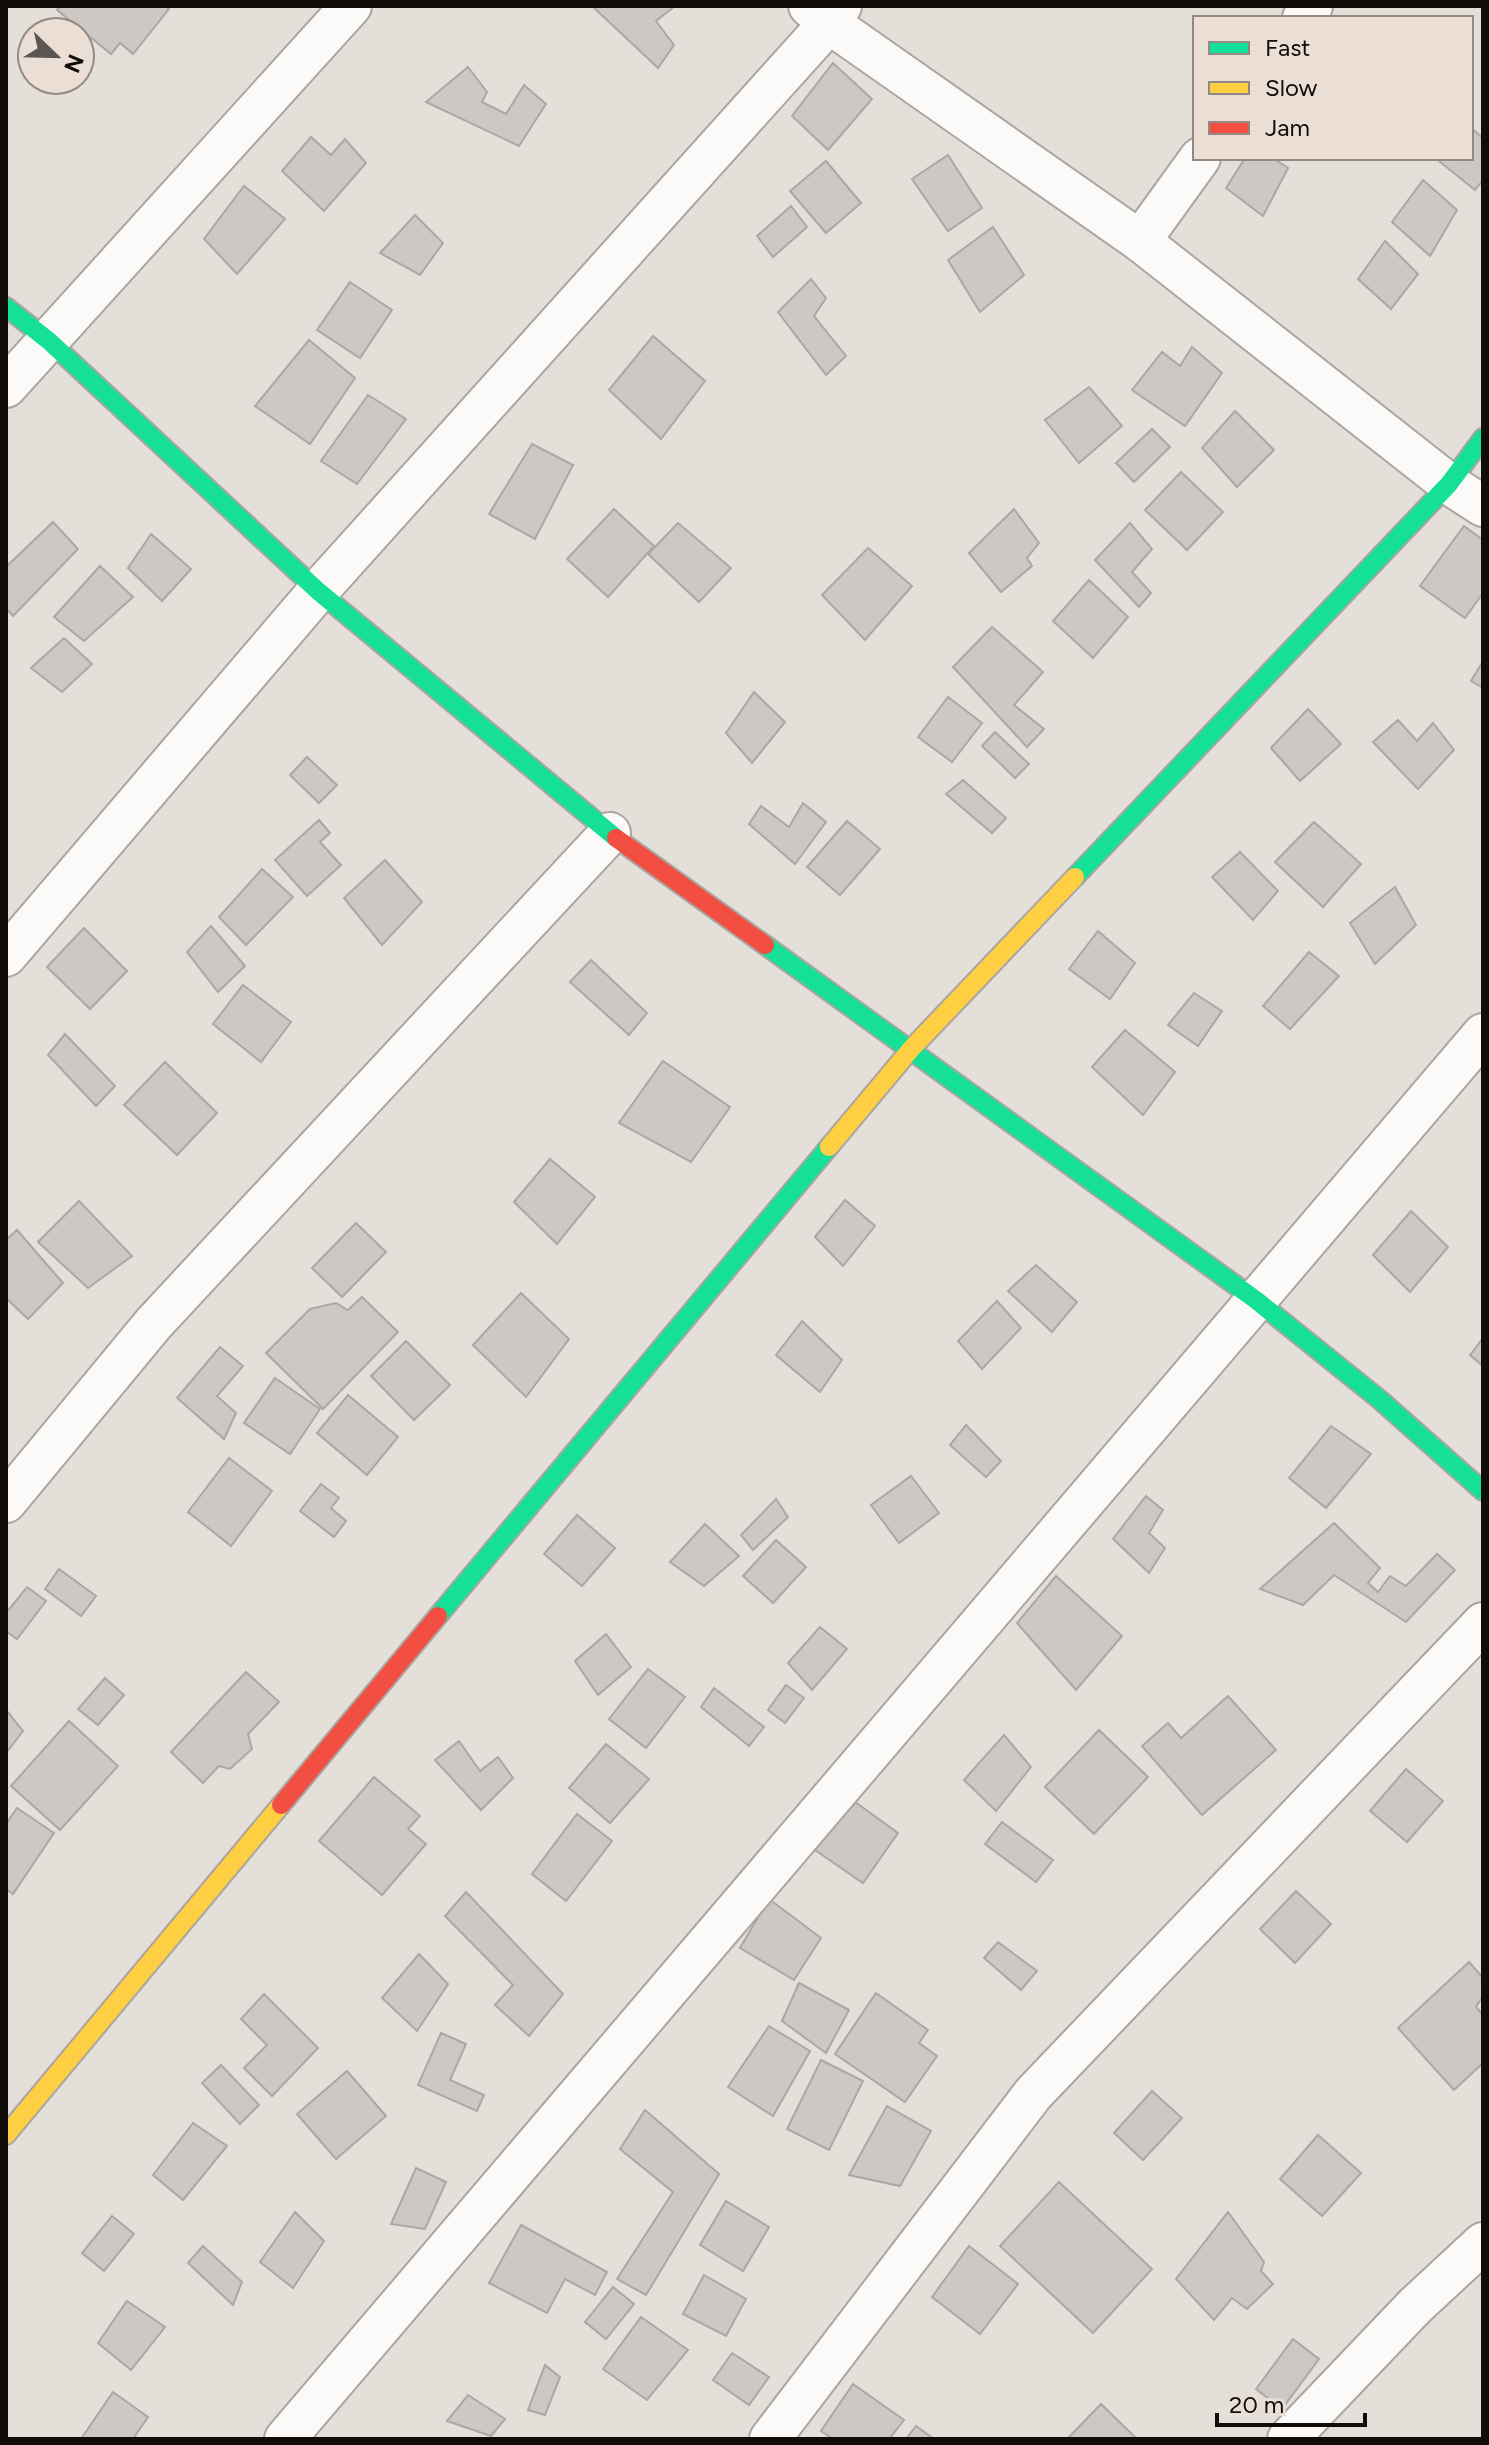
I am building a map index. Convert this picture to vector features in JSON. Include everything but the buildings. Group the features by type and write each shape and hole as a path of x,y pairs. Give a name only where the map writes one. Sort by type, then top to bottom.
{"street":[{"path":"6,387 351,6"},
{"path":"6,956 318,591 826,12 1140,241 1449,484 1483,506"},
{"path":"1140,241 1199,160"},
{"path":"6,307 49,341 318,591 610,833 1256,1300 1379,1399 1483,1491"},
{"path":"6,2135 911,1049 1449,484 1483,438"},
{"path":"6,1502 154,1323 610,833"},
{"path":"285,2439 1483,1034"},
{"path":"770,2439 1033,2094 1483,1623"},
{"path":"1288,2439 1415,2306 1483,2243"}],"traffic: fast":[{"path":"6,307 49,341 318,591 616,838"},
{"path":"1075,877 1449,484 1483,438"},
{"path":"765,945 1256,1300 1379,1399 1483,1491"},
{"path":"438,1616 829,1147"}],"traffic: slow":[{"path":"829,1147 911,1049 1075,877"},
{"path":"6,2135 281,1805"}],"traffic: jam":[{"path":"616,838 765,945"},
{"path":"281,1805 438,1616"}]}
